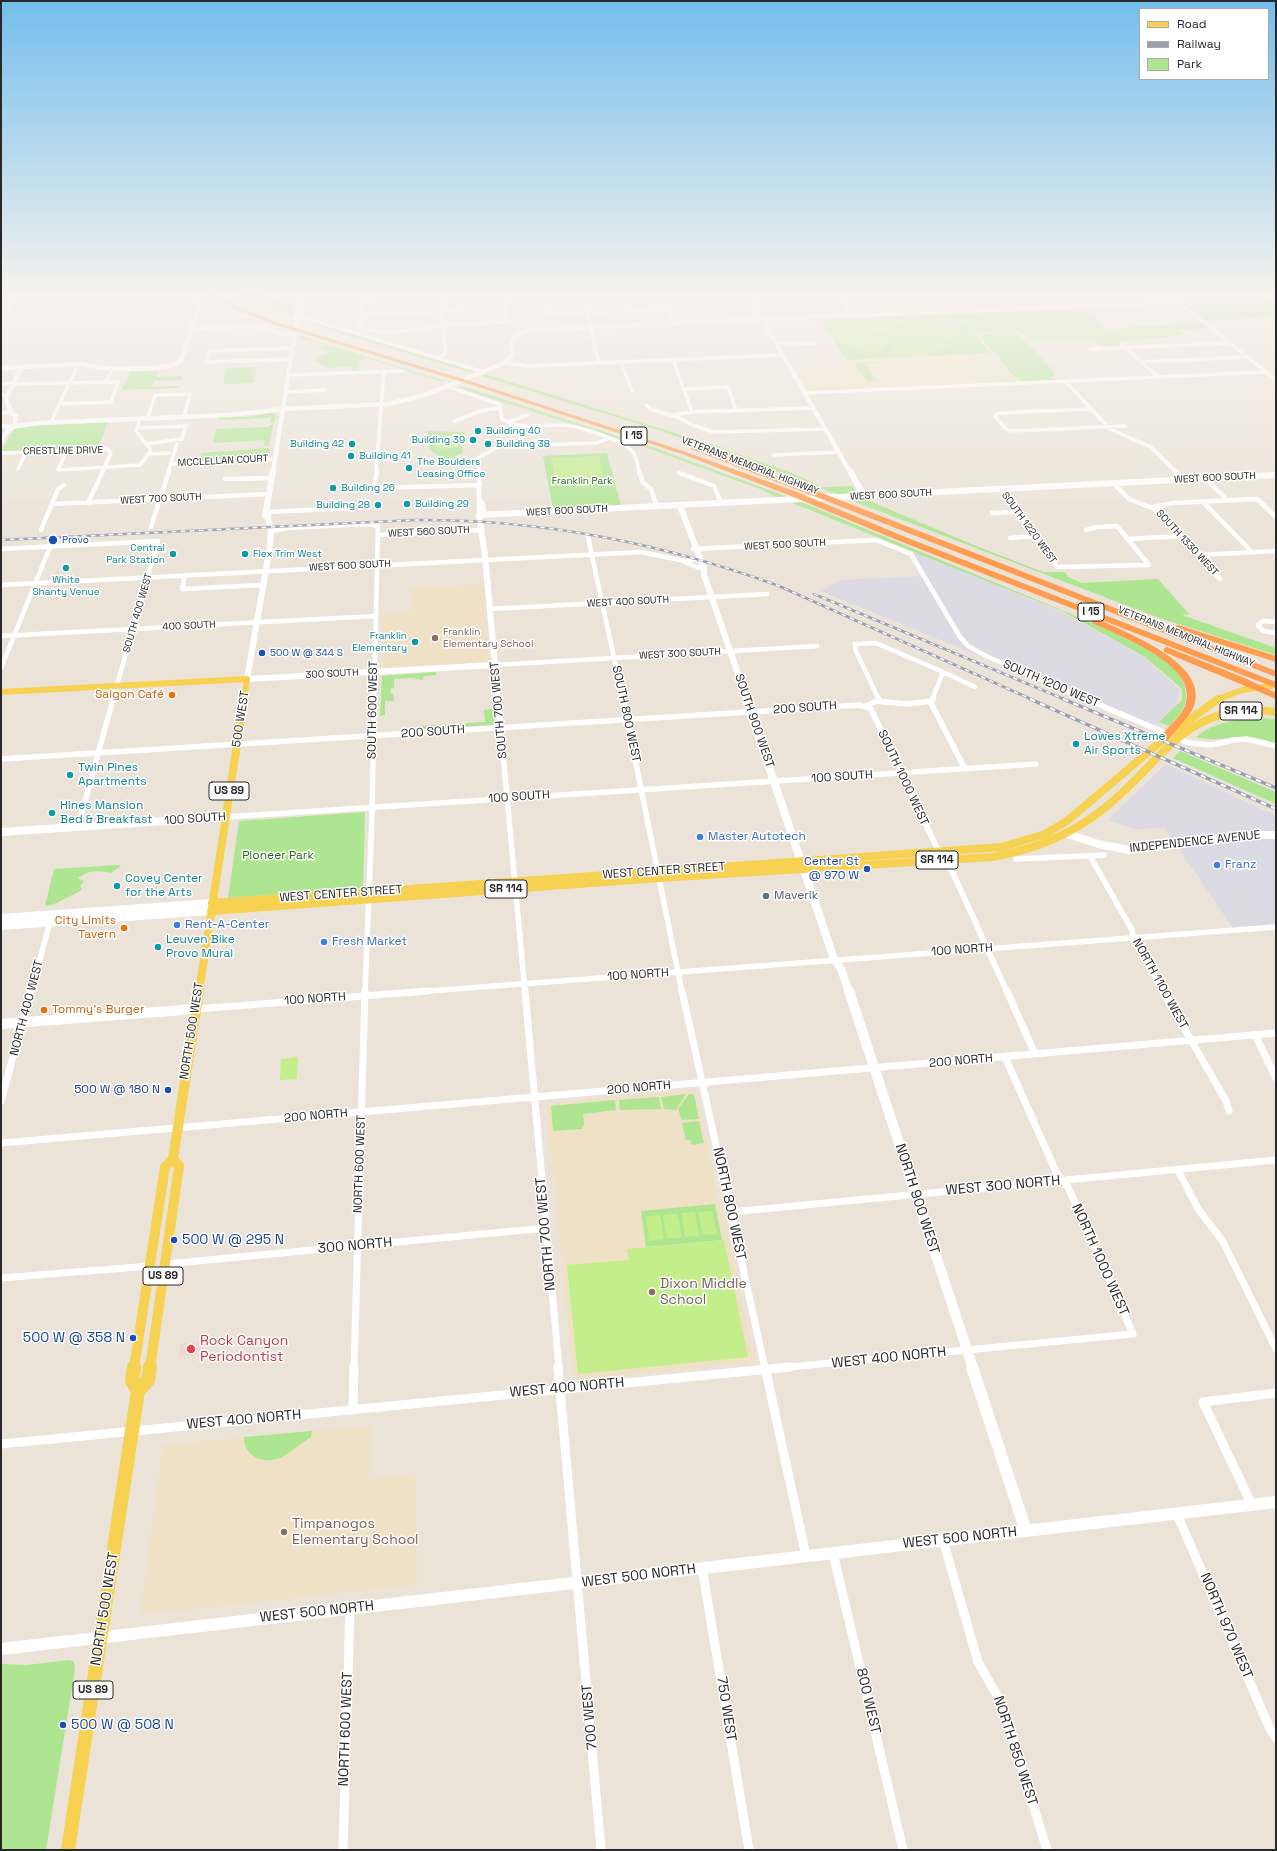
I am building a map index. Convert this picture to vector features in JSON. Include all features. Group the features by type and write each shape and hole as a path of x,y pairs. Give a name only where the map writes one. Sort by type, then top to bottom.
{"highway":[{"name":"VETERANS MEMORIAL HIGHWAY","path":"461,380 674,450 794,494 905,540 1276,685"},
{"name":"VETERANS MEMORIAL HIGHWAY","path":"487,380 622,425"},
{"name":"VETERANS MEMORIAL HIGHWAY","path":"664,438 814,493 1276,674"},
{"path":"905,540 917,548 962,567 1219,670 1276,696"},
{"path":"1066,592 1095,598 1179,628 1276,659"},
{"path":"1095,621 1155,650 1170,661 1181,672 1190,688 1191,701 1187,711 1178,725 1164,738"}],"main road":[{"name":"300 SOUTH","path":"1,692 247,679"},
{"name":"500 WEST","path":"211,907 247,679"},
{"name":"SR 114","path":"1178,725 1210,703 1227,695 1246,689 1276,685"},
{"name":"300 SOUTH","path":"1,696 117,687"},
{"name":"WEST CENTER STREET","path":"801,864 948,860 1018,853 1053,842 1098,814 1148,766 1200,722 1224,713 1253,710 1276,712"},
{"name":"WEST CENTER STREET","path":"211,907 801,864 998,848 1020,843 1053,830 1075,816 1164,738"},
{"path":"998,848 1012,848 1058,834 1068,834 1067,828 1080,820 1110,794 1136,764"},
{"name":"NORTH 500 WEST","path":"138,1391 132,1381 165,1167 173,1159 211,907"},
{"name":"NORTH 500 WEST","path":"68,1850 138,1391 148,1380 179,1166 173,1159"}],"street":[{"path":"1,442 5,434 15,424 16,416 12,413 6,399 14,380"},
{"path":"51,422 70,380"},
{"path":"270,533 266,531 265,518 288,380"},
{"path":"383,380 378,462 374,488 480,485"},
{"path":"5,424 239,414 283,409 381,405 409,400 466,380"},
{"path":"628,380 632,391"},
{"path":"680,380 692,412"},
{"path":"797,380 864,496"},
{"path":"804,393 1103,380"},
{"path":"1,384 118,382 111,402 59,404"},
{"path":"1066,382 1108,427 1151,447 1183,479"},
{"path":"447,386 499,404 502,420 507,422 525,426 571,426 623,443 633,452 643,483 651,489 657,507"},
{"path":"683,389 728,387 736,410"},
{"path":"286,392 326,390"},
{"path":"148,417 155,395 190,394 184,416"},
{"path":"1,395 7,395"},
{"path":"646,406 650,409 682,419 692,425 720,433 825,429"},
{"path":"454,421 484,410 500,408"},
{"path":"671,415 692,412 813,408"},
{"path":"1091,409 998,413 995,416 1006,429 1011,431 1125,426"},
{"path":"1,413 12,413"},
{"path":"5,434 5,424 12,413"},
{"path":"507,422 528,415"},
{"path":"140,418 136,431 150,449 148,454 169,454"},
{"path":"137,428 186,426 182,439 146,444"},
{"path":"508,440 512,438"},
{"path":"508,440 522,444 536,445 597,443 609,438"},
{"name":"SOUTH 700 WEST","path":"508,440 479,457 482,533 515,884"},
{"path":"102,444 105,449"},
{"path":"151,527 177,444"},
{"name":"CRESTLINE DRIVE","path":"1,453 105,449 111,453 111,456 103,467"},
{"path":"67,450 58,470 103,467 88,503"},
{"path":"18,469 26,452"},
{"path":"774,455 839,452"},
{"name":"CRESTLINE DRIVE","path":"103,467 140,465 148,454"},
{"name":"MCCLELLAN COURT","path":"171,464 275,459"},
{"path":"679,473 714,486 721,504"},
{"name":"WEST 600 SOUTH","path":"482,515 1276,475"},
{"path":"226,479 272,478"},
{"path":"1205,478 1227,500"},
{"name":"SOUTH 1330 WEST","path":"1113,483 1130,499 1153,507 1220,579"},
{"path":"41,530 58,489 64,485"},
{"name":"SOUTH 1220 WEST","path":"1001,489 1057,567 1148,566 1127,539"},
{"name":"WEST 700 SOUTH","path":"52,504 270,494"},
{"path":"1153,507 1173,503 1257,499 1276,517"},
{"path":"1203,502 1252,552"},
{"name":"SOUTH 900 WEST","path":"680,506 702,572"},
{"path":"267,512 351,508"},
{"path":"992,513 1017,512"},
{"name":"SOUTH 600 WEST","path":"270,533 295,527 366,524 378,525 372,735 372,808 368,895"},
{"path":"1086,530 1097,527 1117,526 1127,539 1181,536"},
{"name":"500 WEST","path":"247,679 270,533"},
{"name":"WEST 560 SOUTH","path":"378,535 482,533"},
{"path":"1010,538 1035,536"},
{"path":"588,537 592,554"},
{"name":"WEST 500 SOUTH","path":"695,549 876,540"},
{"name":"SOUTH 1200 WEST","path":"876,540 912,554 960,637 968,646 986,656 1189,743 1206,746 1241,739 1258,740 1276,746"},
{"name":"SOUTH 400 WEST","path":"50,547 158,541 78,827"},
{"path":"1,549 50,547 1,668"},
{"name":"SOUTH 900 WEST","path":"695,549 697,559 712,597 750,712 775,781 801,864"},
{"path":"1199,555 1276,551"},
{"name":"WEST 500 SOUTH","path":"1,585 592,554 647,552 687,561 697,559"},
{"name":"SOUTH 800 WEST","path":"592,554 659,874"},
{"path":"672,558 680,562 695,565 702,572"},
{"path":"185,575 182,589 262,585"},
{"name":"WEST 400 SOUTH","path":"490,609 767,594"},
{"name":"400 SOUTH","path":"1,636 376,616"},
{"path":"1276,622 1263,621 1258,625 1263,630 1276,633"},
{"path":"932,701 907,704 880,701 856,651 855,644 876,643 975,687"},
{"name":"WEST 300 SOUTH","path":"495,665 818,646"},
{"name":"300 SOUTH","path":"247,679 495,665"},
{"path":"943,672 931,703 965,769"},
{"name":"200 SOUTH","path":"1,758 860,705 866,706 868,704 880,701"},
{"name":"SOUTH 1000 WEST","path":"866,706 871,709 938,852"},
{"name":"100 SOUTH","path":"1,832 1036,764"},
{"name":"INDEPENDENCE AVENUE","path":"1068,834 1098,844 1129,850 1257,835 1276,835"},
{"name":"NORTH 1100 WEST","path":"1090,856 1132,930 1133,938 1226,1101 1229,1111"},
{"path":"1016,859 1104,856"},
{"path":"948,860 1035,1054"},
{"name":"NORTH 900 WEST","path":"801,864 834,960 841,969 1026,1531"},
{"name":"NORTH 800 WEST","path":"659,874 678,972 764,1370 806,1556"},
{"name":"NORTH 700 WEST","path":"515,884 578,1584"},
{"name":"NORTH 600 WEST","path":"353,1410 368,895"},
{"name":"WEST CENTER STREET","path":"1,918 53,914 211,907"},
{"name":"WEST CENTER STREET","path":"1,926 50,923 211,907"},
{"name":"NORTH 400 WEST","path":"1,1101 24,1023 53,914"},
{"name":"100 NORTH","path":"1,1024 1276,927"},
{"name":"200 NORTH","path":"1,1143 1276,1034"},
{"path":"1255,1035 1276,1078"},
{"name":"NORTH 1000 WEST","path":"1005,1057 1057,1174 1069,1190 1133,1334"},
{"name":"WEST 300 NORTH","path":"731,1212 1276,1160"},
{"path":"1178,1170 1198,1209 1222,1240 1276,1349"},
{"name":"300 NORTH","path":"165,1264 546,1228"},
{"path":"1,1278 150,1266"},
{"name":"WEST 400 NORTH","path":"1,1444 132,1430 1133,1334"},
{"path":"1252,1505 1203,1402 1276,1394"},
{"name":"WEST 500 NORTH","path":"1,1649 350,1608 578,1584 702,1567 1276,1502"},
{"name":"NORTH 970 WEST","path":"1177,1514 1270,1729 1276,1738"},
{"name":"NORTH 850 WEST","path":"943,1540 978,1662 1003,1706 1047,1850"},
{"name":"800 WEST","path":"833,1553 903,1850"},
{"name":"750 WEST","path":"702,1567 749,1850"},
{"name":"700 WEST","path":"578,1584 601,1850"},
{"name":"NORTH 600 WEST","path":"343,1850 350,1608"}],"shaded area":[{"path":"804,380 1055,380 810,391"},
{"path":"916,551 1065,614 1144,657 1179,689 1176,711 1154,728 821,591 841,580 925,576 911,554"},
{"name":"Franklin Elementary School","path":"483,584 489,662 383,668 383,613 411,612 409,589"},
{"path":"1166,764 1276,816 1276,927 1234,930 1165,828 1135,829 1108,820"},
{"name":"Dixon Middle School","path":"693,1090 696,1094 722,1217 727,1226 754,1362 577,1380 573,1374 546,1104"},
{"name":"Rock Canyon Periodontist","path":"203,1342 202,1354 179,1357 180,1344"},
{"name":"Timpanogos Elementary School","path":"371,1425 370,1478 416,1473 417,1585 140,1615 163,1445"}],"green space":[{"path":"126,380 171,380 154,381 152,387 179,386 178,388 122,390"},
{"path":"224,380 254,380 253,383 223,384"},
{"path":"495,380 506,380 720,447 790,472 822,487 852,486 856,492 840,495 655,429"},
{"path":"462,386 655,448 788,497 778,498 760,489 639,445 458,388"},
{"path":"272,413 276,414 274,423 270,423 271,418 218,420 218,417 247,417"},
{"path":"108,422 98,448 1,452 13,430 20,426"},
{"path":"270,425 273,425 269,446 264,446 265,440 213,443 216,429 269,427"},
{"path":"426,431 465,432 462,444 463,453 455,456 458,461 439,462 439,457 443,457 431,451 428,444"},
{"path":"453,436 460,447 440,449 433,439"},
{"path":"269,448 271,454 246,455 245,459 199,461 201,453"},
{"name":"Franklin Park","path":"607,453 621,506 553,509 543,456"},
{"path":"599,456 606,483 556,485 551,458"},
{"path":"865,499 976,546 1043,572 1065,572 1068,577 1082,583 1158,579 1189,614 1182,615 1276,648 1276,655 1162,619 850,500"},
{"path":"801,502 1083,619 1155,652 1164,658 1176,670 1185,687 1185,703 1182,710 1169,726 1159,722 1182,700 1182,690 1180,687 1145,657 1064,612 792,503"},
{"path":"436,672 436,675 424,676 423,680 411,678 394,679 394,688 391,688 391,694 393,694 394,701 385,701 385,715 380,716 382,676"},
{"path":"494,709 495,723 492,725 421,729 421,726 485,722 484,710"},
{"path":"1259,718 1276,719 1276,744 1250,737 1216,739 1196,737 1211,728 1226,722"},
{"path":"1180,751 1276,792 1276,804 1173,758"},
{"name":"Pioneer Park","path":"365,812 363,888 228,898 239,821"},
{"path":"121,866 111,873 94,871 82,875 78,878 84,881 80,886 82,890 52,905 45,906 54,869"},
{"path":"298,1057 297,1079 280,1080 281,1059"},
{"path":"686,1094 676,1110 664,1109 661,1097"},
{"path":"689,1094 694,1094 699,1119 682,1120 678,1109"},
{"path":"659,1097 661,1109 620,1110 619,1100"},
{"path":"615,1100 616,1110 583,1114 584,1125 582,1129 553,1131 551,1106"},
{"path":"699,1121 704,1143 692,1145 690,1140 686,1140 682,1123"},
{"path":"715,1204 722,1240 646,1247 641,1211"},
{"path":"712,1211 717,1234 703,1235 698,1212"},
{"path":"695,1212 699,1236 685,1237 681,1213"},
{"path":"677,1214 682,1237 667,1239 663,1215"},
{"path":"660,1215 664,1239 649,1241 646,1217"},
{"path":"724,1240 748,1357 578,1374 567,1265 629,1260 627,1249"},
{"path":"312,1431 311,1437 284,1456 274,1460 261,1459 251,1454 247,1449 244,1437"},
{"path":"70,1660 74,1662 75,1669 46,1850 1,1850 1,1664 27,1665"}],"railway":[{"path":"1,540 415,520 508,524 600,536 690,557 779,586 1033,700"},
{"path":"814,594 1066,700"},
{"path":"1030,699 1276,809"},
{"path":"1063,699 1276,788"}],"place":[{"name":"Building 40","path":"478,431"},
{"name":"Building 39","path":"473,440"},
{"name":"Building 42","path":"352,444"},
{"name":"Building 38","path":"488,444"},
{"name":"Building 41","path":"351,456"},
{"name":"The Boulders Leasing Office","path":"409,468"},
{"name":"Building 26","path":"333,488"},
{"name":"Building 29","path":"407,504"},
{"name":"Building 28","path":"378,505"},
{"name":"Provo","path":"53,540"},
{"name":"Central Park Station","path":"173,554"},
{"name":"Flex Trim West","path":"245,554"},
{"name":"White Shanty Venue","path":"66,568"},
{"name":"Franklin Elementary School","path":"435,638"},
{"name":"Franklin Elementary","path":"415,642"},
{"name":"500 W @ 344 S","path":"262,653"},
{"name":"Saigon Café","path":"172,695"},
{"name":"Lowes Xtreme Air Sports","path":"1076,744"},
{"name":"Twin Pines Apartments","path":"70,775"},
{"name":"Hines Mansion Bed & Breakfast","path":"52,813"},
{"name":"Master Autotech","path":"700,837"},
{"name":"Franz","path":"1217,865"},
{"name":"Center St @ 970 W","path":"867,869"},
{"name":"Covey Center for the Arts","path":"117,886"},
{"name":"Maverik","path":"766,896"},
{"name":"Rent-A-Center","path":"177,925"},
{"name":"City Limits Tavern","path":"124,928"},
{"name":"Fresh Market","path":"324,942"},
{"name":"Leuven Bike Provo Mural","path":"158,947"},
{"name":"Tommy's Burger","path":"44,1010"},
{"name":"500 W @ 180 N","path":"168,1090"},
{"name":"500 W @ 295 N","path":"174,1240"},
{"name":"Dixon Middle School","path":"652,1292"},
{"name":"500 W @ 358 N","path":"133,1338"},
{"name":"Rock Canyon Periodontist","path":"191,1349"},
{"name":"Timpanogos Elementary School","path":"284,1532"},
{"name":"500 W @ 508 N","path":"63,1725"}]}
